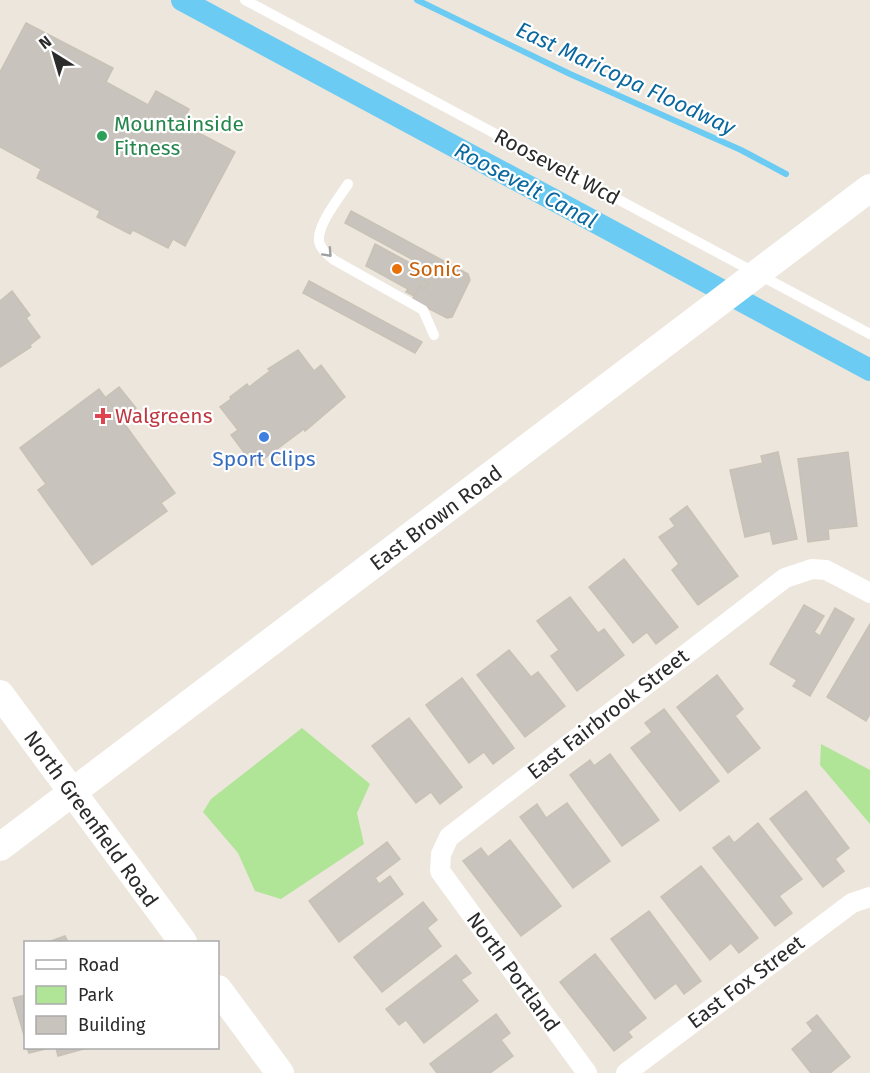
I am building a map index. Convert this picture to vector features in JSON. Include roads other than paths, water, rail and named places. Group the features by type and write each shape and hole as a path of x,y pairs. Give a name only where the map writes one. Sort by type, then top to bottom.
{"main road":[{"name":"East Brown Road","path":"0,847 870,189"},
{"name":"North Greenfield Road","path":"0,694 182,941"},
{"path":"219,990 280,1073"}],"street":[{"name":"East Fairbrook Street","path":"440,871 441,854 449,837 785,578 812,569 826,570 870,593"},
{"name":"North Portland","path":"440,871 587,1073"},
{"name":"East Fox Street","path":"626,1073 852,903 870,897"}],"lane":[{"name":"Roosevelt Wcd","path":"245,0 750,280 870,334"},
{"path":"348,184 324,222 319,239 322,248 334,260 423,310 434,335"}],"waterway":[{"name":"Roosevelt Canal","path":"182,0 870,370"},
{"name":"East Maricopa Floodway","path":"417,0 570,74 741,150 786,174"}],"place":[{"name":"Mountainside Fitness","path":"102,136"},
{"name":"Sonic","path":"397,269"},
{"name":"Walgreens","path":"103,416"},
{"name":"Sport Clips","path":"264,437"}]}
